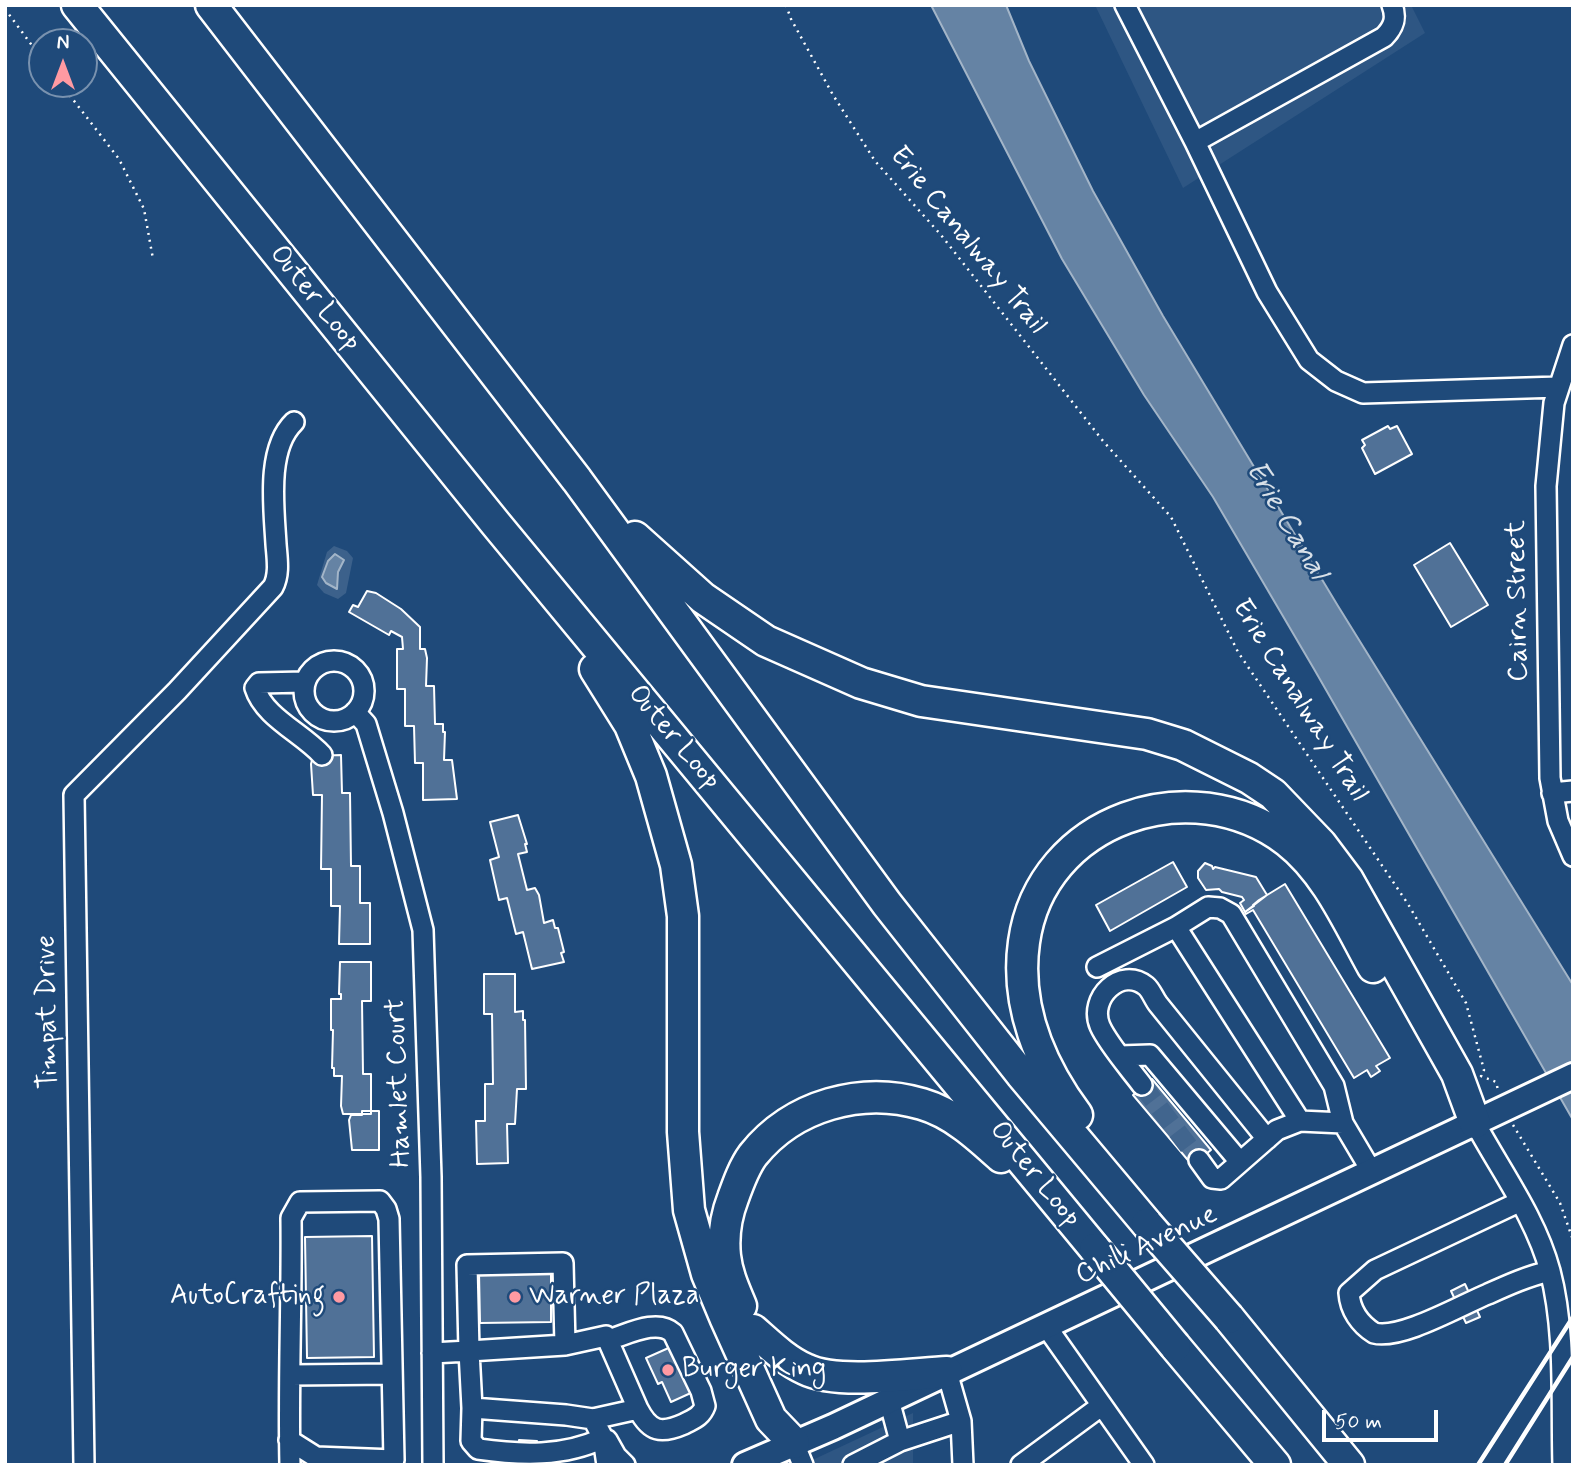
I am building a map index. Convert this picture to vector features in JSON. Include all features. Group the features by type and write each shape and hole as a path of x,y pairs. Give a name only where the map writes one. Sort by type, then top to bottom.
{"highway":[{"name":"Outer Loop","path":"77,5 496,524 1275,1465"},
{"name":"Outer Loop","path":"211,5 577,480 887,904 1021,1074 1229,1318 1349,1465"},
{"path":"577,480 703,598 766,641 808,662 861,683 921,701 1147,734 1184,745 1216,760 1273,794 1321,844 1348,880 1457,1073 1475,1122"},
{"path":"496,524 603,680 629,725 651,776 676,865 682,916 683,1132 688,1209 707,1274 730,1329 771,1419 798,1454"},
{"path":"1147,1224 1102,1148 1059,1091 1032,1030 1024,1002 1023,968 1024,941 1031,913 1041,888 1059,865 1077,846 1114,823 1152,809 1202,807 1228,812 1254,821 1287,841 1328,887 1439,1080 1475,1122"},
{"path":"798,1454 788,1409 729,1280 725,1254 728,1212 737,1184 752,1156 771,1137 796,1119 824,1105 845,1098 899,1098 925,1105 966,1126 1002,1157 1038,1179"},
{"path":"753,1330 789,1361 808,1371 836,1377 947,1372"}],"main road":[{"name":"Chili Avenue","path":"745,1465 798,1454 889,1400 1573,1076"}],"street":[{"path":"1125,5 1267,292 1309,360 1336,382 1363,393 1559,387"},
{"path":"1195,142 1384,37 1391,30 1395,15 1392,5"},
{"name":"Cairn Street","path":"1573,345 1554,403 1546,486 1552,793 1558,821 1573,856"},
{"name":"Timpat Drive","path":"84,1465 74,795 267,596 275,582 278,566 273,500 277,454 281,442 295,422"},
{"path":"326,662 346,663 354,668 364,685 361,704 355,712 338,721 318,717 306,701 305,682 317,666 326,662"},
{"path":"305,682 259,683 255,688 258,696 274,713 322,755"},
{"name":"Hamlet Court","path":"355,712 366,724 393,813 423,930 432,1177 433,1465"},
{"path":"1552,793 1573,791"},
{"path":"1097,967 1177,927 1208,907 1220,908 1231,914 1334,1086 1343,1123 1372,1171"},
{"path":"1177,927 1300,1121"},
{"path":"1142,1084 1100,1026 1097,1007 1100,996 1114,985 1130,980 1146,986 1267,1139"},
{"path":"1121,1056 1150,1055 1240,1162"},
{"path":"1199,1160 1212,1178 1221,1179 1228,1176 1277,1130 1300,1121 1343,1123"},
{"path":"1475,1122 1538,1239 1550,1271 1567,1407 1563,1465"},
{"path":"289,1440 316,1457 394,1460 389,1219 380,1200 300,1202 292,1218 289,1440 290,1465"},
{"path":"1519,1202 1375,1270 1349,1293 1351,1306 1361,1323 1371,1332 1379,1335 1393,1333 1442,1315 1527,1277 1550,1271"},
{"path":"565,1345 563,1263 467,1265 471,1441 478,1449 558,1454 603,1438"},
{"path":"1046,1326 1144,1465"},
{"path":"432,1353 565,1345 606,1336 644,1420 650,1425 669,1430 697,1418 705,1406 701,1391 669,1329 649,1327 608,1340"},
{"path":"947,1372 961,1421 963,1465"},
{"path":"291,1375 392,1374"},
{"path":"889,1400 900,1441"},
{"path":"1021,1465 1101,1406"},
{"path":"472,1408 593,1419 638,1409"},
{"path":"593,1419 603,1438 625,1465"},
{"path":"853,1465 872,1460 900,1441 961,1421"},
{"path":"603,1438 607,1465"}],"path":[{"name":"Erie Canalway Trail","path":"786,5 833,95 875,161 941,235 1103,441 1171,517 1238,652 1408,904 1466,1003 1485,1070 1481,1076 1496,1082 1515,1103 1514,1127 1518,1129 1560,1203 1573,1240"},
{"path":"5,9 28,40"},
{"path":"72,98 119,159 144,209 153,259"}],"shaded area":[{"path":"1095,5 1411,5 1425,33 1183,188"},
{"path":"334,546 347,551 353,558 346,593 338,599 324,593 317,585 327,552"},
{"path":"913,1413 913,1465 802,1465 821,1456"}],"water":[{"name":"Erie Canal","path":"931,5 1006,5 1029,61 1093,191 1163,316 1338,606 1573,985 1573,1120 1213,497 1144,395 1062,259"},
{"path":"335,554 344,560 338,572 337,589 326,583 322,577 328,561"}],"building":[{"path":"1388,426 1390,429 1397,426 1412,454 1375,474 1362,448 1365,445 1362,440"},
{"path":"1450,543 1488,605 1451,627 1414,565"},
{"path":"367,591 376,593 401,609 420,627 420,649 425,649 427,658 426,686 434,686 435,724 443,724 444,760 452,760 457,799 423,800 423,763 415,763 414,726 405,726 405,689 397,689 397,649 403,649 402,637 391,631 389,635 349,612 353,605 358,607"},
{"path":"341,755 342,793 350,793 351,866 360,866 360,903 370,903 370,944 339,944 340,906 331,906 331,869 321,869 322,795 313,795 311,764 313,756"},
{"path":"518,815 527,844 527,852 518,854 527,890 535,888 539,895 544,923 553,920 555,928 558,928 564,952 561,953 564,962 532,969 523,932 516,934 507,898 499,900 490,860 499,857 490,822"},
{"path":"1173,862 1187,887 1110,931 1096,905"},
{"path":"1205,863 1213,869 1215,867 1256,877 1267,895 1245,912 1240,903 1244,900 1242,897 1219,889 1206,890 1198,878 1198,871"},
{"path":"1285,884 1390,1058 1376,1066 1380,1071 1371,1077 1367,1070 1354,1078 1253,910 1246,914 1245,912"},
{"path":"340,962 371,962 371,1001 362,1001 363,1074 371,1074 371,1114 343,1114 342,1076 334,1076 332,1068 331,999 341,999"},
{"path":"484,974 515,974 515,1012 523,1011 525,1020 526,1089 517,1089 515,1124 507,1124 508,1163 477,1164 476,1121 485,1121 485,1084 493,1084 492,1014 484,1014"},
{"path":"1152,1079 1211,1150 1192,1165 1133,1095"},
{"path":"362,1111 379,1111 379,1150 352,1150 349,1120 351,1115 362,1115"},
{"name":"AutoCrafting","path":"372,1236 374,1357 307,1358 305,1237"},
{"name":"Warner Plaza","path":"551,1271 551,1322 480,1323 479,1272"},
{"path":"1465,1284 1480,1317 1466,1323 1451,1291"},
{"name":"Burger King","path":"673,1346 693,1392 671,1402 662,1382 658,1384 646,1358"},
{"path":"519,1440 537,1441 535,1465 518,1464"}],"tunnel":[{"path":"1142,1085 1199,1160"}],"railway":[{"path":"1478,1465 1573,1317"},
{"path":"1505,1465 1573,1357"}],"place":[{"name":"AutoCrafting","path":"339,1297"},
{"name":"Warner Plaza","path":"515,1297"},
{"name":"Burger King","path":"668,1370"}]}
